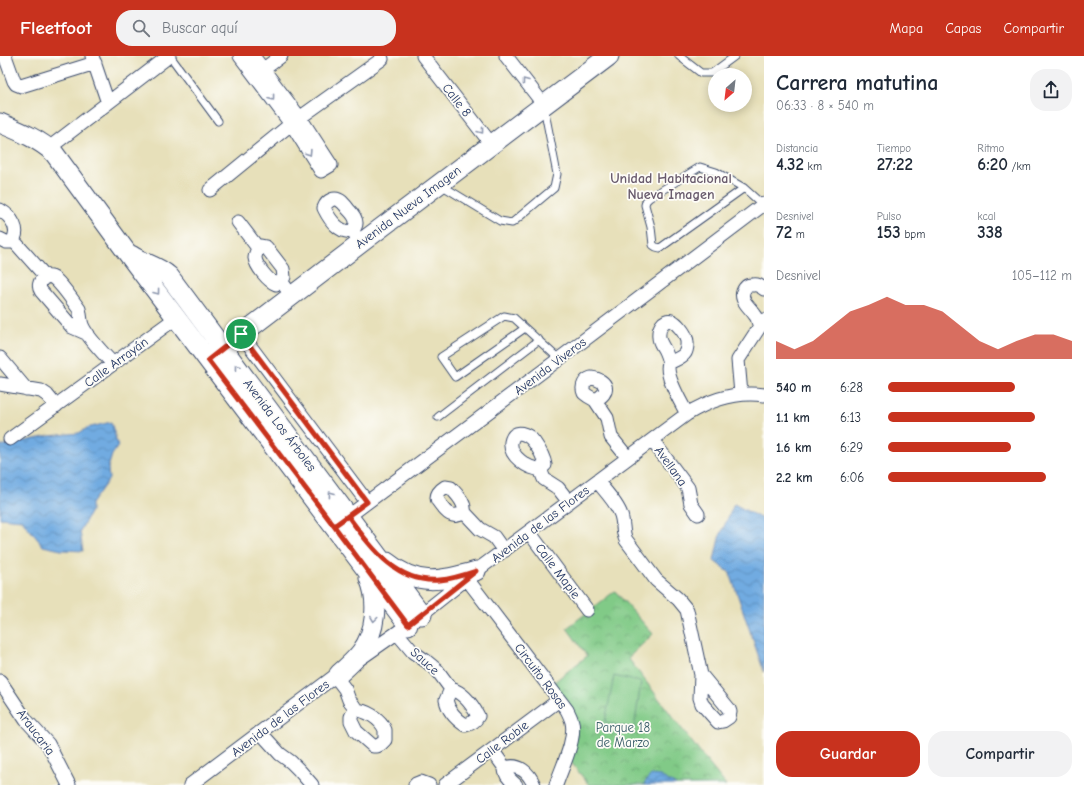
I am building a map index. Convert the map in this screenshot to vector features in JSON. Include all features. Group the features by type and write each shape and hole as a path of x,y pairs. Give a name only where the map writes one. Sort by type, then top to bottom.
{"street":[{"path":"5,56 14,81 16,84 21,86 94,60 108,103"},
{"path":"49,148 170,56"},
{"path":"240,56 264,76"},
{"path":"253,56 264,76 296,121"},
{"path":"264,76 281,56"},
{"name":"Calle 8","path":"423,56 492,144"},
{"path":"506,56 544,105"},
{"path":"210,190 296,121 382,59"},
{"name":"Avenida Nueva Imagen","path":"215,354 241,334 287,289 356,237 440,184 544,105 597,60"},
{"name":"Avenida Los Árboles","path":"0,123 34,138 54,153 176,318 215,354"},
{"name":"Avenida Viveros","path":"341,521 559,359 763,204"},
{"path":"0,210 7,215 14,224 16,231 6,240 46,277"},
{"path":"238,222 258,248"},
{"path":"258,248 261,246 266,247 283,269 287,289"},
{"path":"258,248 255,257 258,266 270,281 287,289"},
{"name":"Avenida Los Árboles","path":"125,250 138,259 162,270 169,276 215,354 341,521 365,568 409,624"},
{"path":"88,334 72,327 39,288 41,280 51,276 54,278 79,310 82,325 88,334 113,364"},
{"path":"741,394 738,360 739,356 762,323 745,303 742,294 744,289 749,285 756,284 764,289"},
{"name":"Calle Arrayán","path":"10,439 176,318"},
{"path":"241,334 367,502"},
{"path":"0,358 26,389"},
{"path":"669,363 668,372 673,387 687,414"},
{"path":"0,384 41,391 47,395 56,406"},
{"name":"Avenida de las Flores","path":"192,784 337,675 409,624 504,550 687,414 698,407 727,397 741,394 764,395"},
{"path":"595,400 608,420 612,439 628,458"},
{"name":"Avellana","path":"652,440 688,488 691,504 698,514"},
{"path":"540,469 544,479 558,488 569,502"},
{"path":"597,481 620,511 623,535 625,538 656,580 678,599 687,610 701,675"},
{"path":"464,512 480,529 494,537 504,550"},
{"name":"Avenida Los Árboles","path":"341,521 367,541 409,624"},
{"name":"Calle Maple","path":"529,532 587,610"},
{"path":"367,541 391,565 405,574 419,579 442,580 471,575"},
{"path":"354,710 354,706 348,700 345,689 337,675 362,651 373,626 375,610 374,596 371,582 365,568"},
{"name":"Circuito Rosas","path":"471,575 567,710 572,721 573,730 569,749 556,785"},
{"name":"Sauce","path":"409,624 413,652 437,670 451,689"},
{"name":"Araucaria","path":"0,681 26,720 48,744 69,785"},
{"name":"Calle Roble","path":"445,785 559,700"},
{"path":"260,732 280,754 299,770 312,785"},
{"path":"492,750 505,768 508,777 516,785"},
{"path":"505,768 514,766 522,770 531,778 534,785"},
{"path":"299,770 302,785"},
{"path":"415,785 422,782 429,785"}],"lane":[{"path":"170,56 218,121"},
{"path":"679,56 701,73 712,73 735,56"},
{"path":"440,184 500,221 512,223 554,188 557,174 544,105"},
{"path":"744,188 660,248 653,245 645,205 646,201 700,167 716,172 744,188 763,204"},
{"path":"525,328 455,377 441,357 504,316 514,318 539,340 559,359"},
{"path":"438,417 539,340"}],"green space":[{"name":"Parque 18 de Marzo","path":"615,591 653,634 628,658 726,785 676,785 660,776 646,781 644,785 589,785 566,756 573,730 549,686 587,656 567,628"},
{"path":"614,676 641,682 634,729 605,722"}],"water":[{"path":"111,422 118,446 112,455 108,468 109,479 91,504 91,511 80,531 83,551 61,550 43,546 22,520 0,518 0,446 49,436 79,433 87,428"},
{"path":"734,504 764,520 764,672 730,573 714,561 719,538"},
{"path":"651,775 660,776 676,785 644,785"}],"district":[{"name":"Unidad Habitacional Nueva Imagen","path":"671,186"}],"route":[{"path":"241,334 208,360 334,526 348,516 367,541 385,560 398,570 412,577 427,580 442,580 456,578 476,571 408,625 334,526 367,502 241,334"}]}
